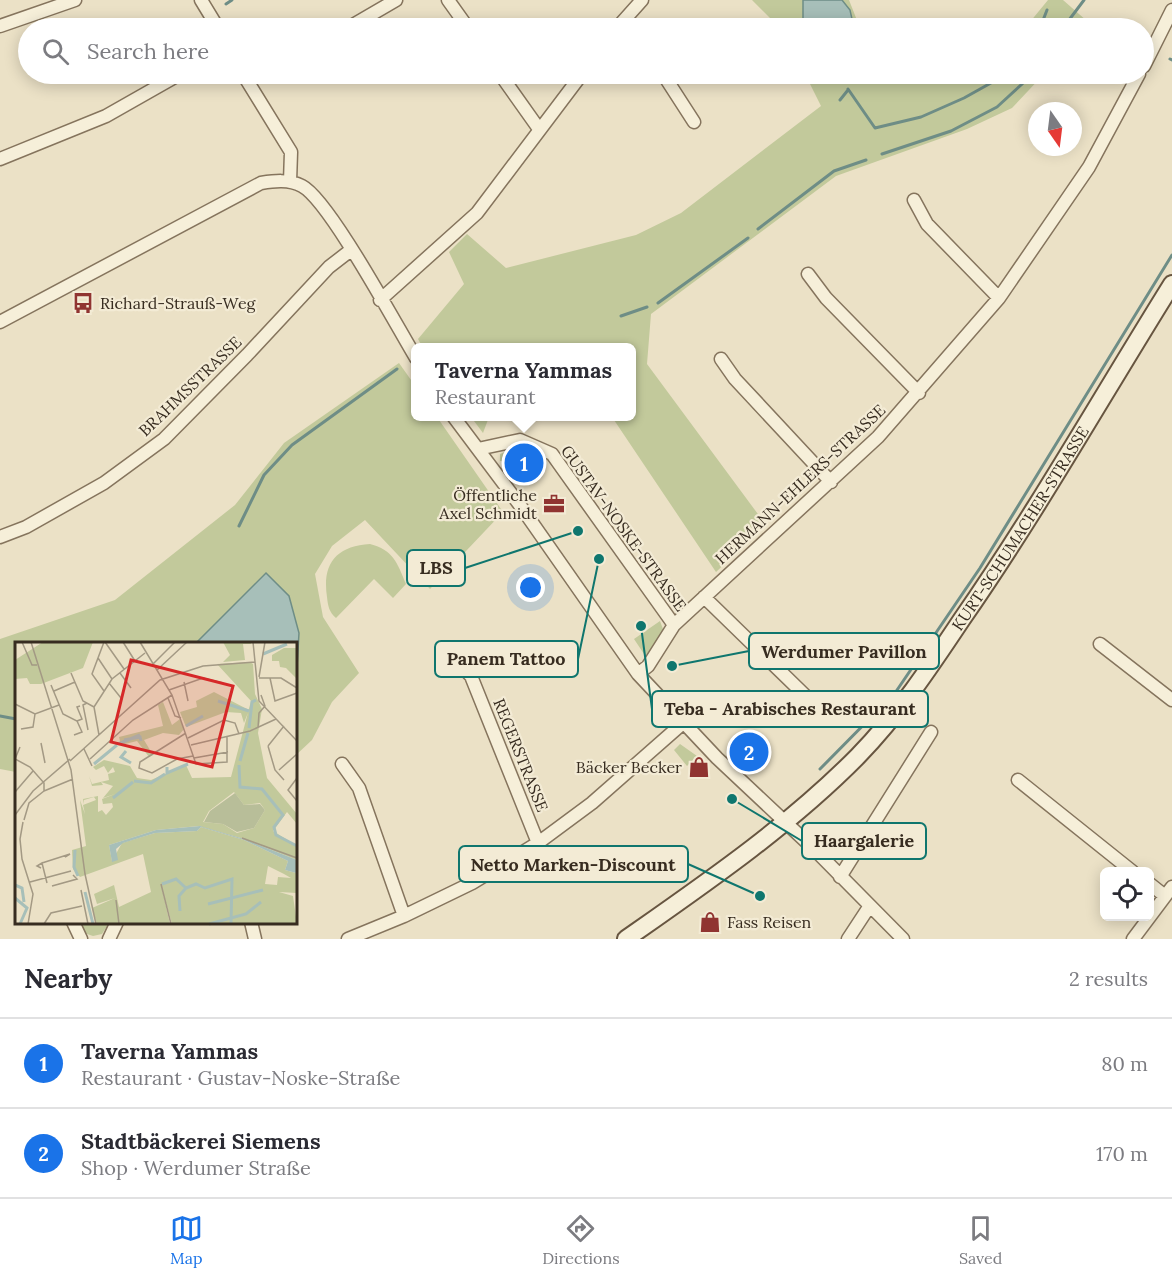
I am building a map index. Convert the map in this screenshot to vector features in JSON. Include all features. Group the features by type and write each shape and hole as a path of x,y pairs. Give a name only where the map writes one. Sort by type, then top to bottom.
{"street":[{"path":"23,18 75,0"},
{"path":"201,0 212,18"},
{"path":"365,18 396,0"},
{"path":"448,0 461,18"},
{"path":"627,18 642,0"},
{"path":"1154,45 1172,10"},
{"path":"0,26 18,20"},
{"path":"0,159 106,116 162,84"},
{"path":"249,84 291,152 290,182"},
{"path":"507,84 539,129"},
{"path":"380,300 477,213 574,84"},
{"path":"669,84 694,122"},
{"name":"HERMANN-EHLERS-STRASSE","path":"638,674 648,666 674,625 831,482 919,393 999,298 1089,167 1134,84"},
{"path":"0,322 261,183 290,182 314,195 351,250 411,350"},
{"path":"914,200 927,224 999,298"},
{"name":"BRAHMSSTRASSE","path":"0,537 26,527 104,483 164,439 329,267 351,250"},
{"path":"808,274 826,298 919,393"},
{"name":"KURT-SCHUMACHER-STRASSE","path":"626,939 785,820 858,756 908,700 999,566 1172,284"},
{"path":"721,359 735,380 831,482"},
{"path":"456,421 638,674 683,723 756,796 785,820 903,939"},
{"name":"GUSTAV-NOSKE-STRASSE","path":"478,449 520,440 552,454 674,625"},
{"path":"704,597 816,706"},
{"path":"1100,644 1172,700"},
{"name":"REGERSTRASSE","path":"450,653 471,676 538,843"},
{"path":"348,939 404,916 472,883 538,843 592,803 683,723"},
{"path":"840,877 931,732"},
{"path":"342,764 359,788 404,916"},
{"path":"1018,780 1127,867"},
{"path":"1133,939 1168,892 1154,886"},
{"path":"848,939 869,907"},
{"path":"109,939 116,924"},
{"path":"251,924 255,939"}],"green space":[{"path":"752,0 849,0 856,18 770,18"},
{"path":"1048,0 1063,0 1084,18 1033,18"},
{"path":"810,84 1035,84 1012,108 967,129 836,176 651,314 647,364 766,525 716,572 615,421 636,421 636,343 420,343 418,339 464,284 449,252 467,234 506,268 636,235 681,213 821,106"},
{"path":"399,363 411,380 411,421 440,421 503,512 430,589 365,520 332,546 315,574 323,617 359,673 332,702 312,740 297,754 297,642 15,642 15,772 0,769 0,639 115,600 235,505 284,443"},
{"path":"474,421 488,421 483,433"},
{"path":"515,448 529,451 514,461 500,461 500,454"},
{"path":"370,544 389,553 400,569 406,584 393,598 374,579 336,618 330,611 327,600 326,585 329,566 340,553 348,548"},
{"path":"660,621 664,632 646,657 634,639"},
{"path":"680,744 697,756 687,766 674,750"},
{"path":"80,924 108,924 102,934 93,936 84,933"}],"water":[{"path":"803,0 842,0 850,10 852,18 803,18"},
{"path":"266,573 289,596 299,633 297,667 297,642 197,642"}],"waterway":[{"path":"226,4 232,0"},
{"path":"1070,18 1084,0"},
{"path":"1044,18 1047,10"},
{"path":"848,89 875,128 921,117 989,84"},
{"path":"882,154 951,131 997,107 1022,84"},
{"path":"840,100 848,90"},
{"path":"758,229 834,171 866,160"},
{"path":"658,303 748,238"},
{"path":"820,769 895,693 980,568 1172,255"},
{"path":"621,316 647,307"},
{"path":"239,526 264,475 292,445 397,369"},
{"path":"0,716 15,719"}],"place":[{"name":"Richard-Strauß-Weg","path":"83,303"},
{"name":"Taverna Yammas","path":"524,463"},
{"name":"Öffentliche Axel Schmidt","path":"554,504"},
{"name":"LBS","path":"578,531"},
{"name":"Panem Tattoo","path":"599,559"},
{"name":"Teba - Arabisches Restaurant","path":"641,626"},
{"name":"Werdumer Pavillon","path":"672,666"},
{"name":"Stadtbäckerei Siemens","path":"749,752"},
{"name":"Bäcker Becker","path":"699,767"},
{"name":"Haargalerie","path":"732,799"},
{"name":"Netto Marken-Discount","path":"760,896"},
{"name":"Fass Reisen","path":"710,922"}]}
